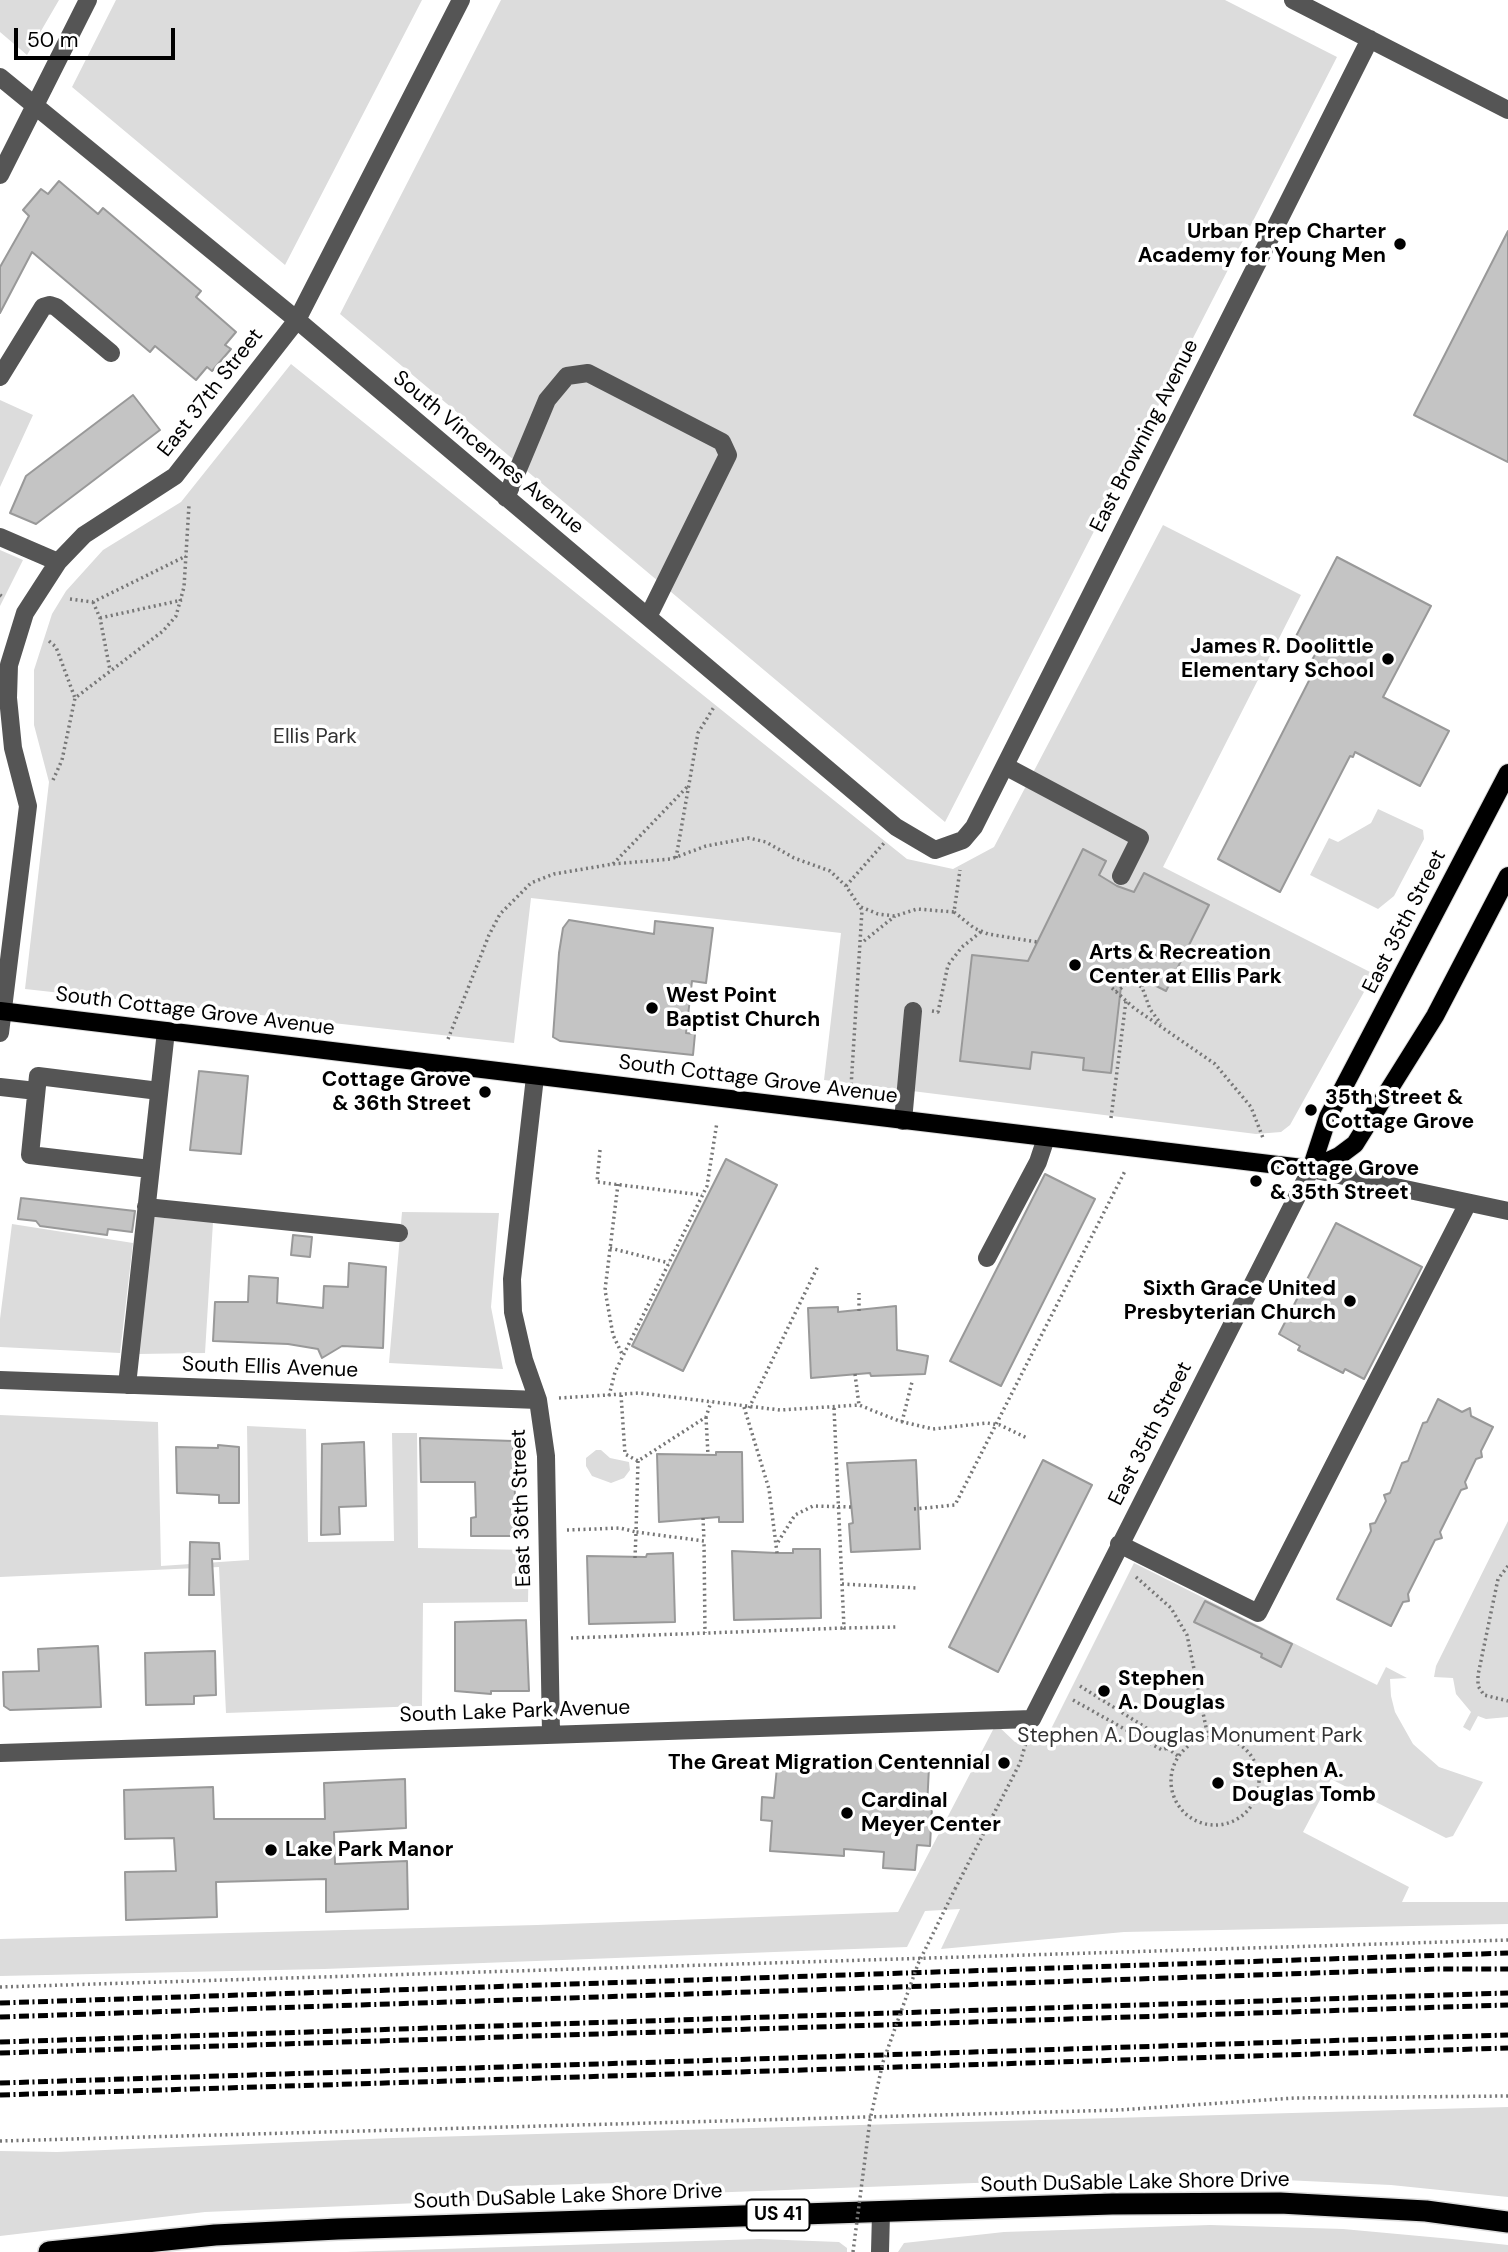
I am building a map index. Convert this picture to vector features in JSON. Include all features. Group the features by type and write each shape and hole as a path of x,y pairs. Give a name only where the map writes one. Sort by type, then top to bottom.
{"highway":[{"name":"South DuSable Lake Shore Drive","path":"49,2252 215,2235 311,2230 1112,2204 1280,2203 1426,2211 1508,2222"}],"main road":[{"name":"East 35th Street","path":"1311,1170 1328,1117 1508,773"},
{"path":"1311,1170 1339,1156 1354,1143 1435,1016 1508,876"},
{"name":"South Cottage Grove Avenue","path":"1,1011 1311,1170"}],"street":[{"path":"0,175 88,0"},
{"name":"East 37th Street","path":"0,1033 9,877 28,806 13,748 4,663 25,613 58,562 84,535 175,476 297,320 461,0"},
{"path":"1293,0 1508,110"},
{"name":"East Browning Avenue","path":"951,846 963,840 974,827 1370,39"},
{"name":"South Vincennes Avenue","path":"0,77 297,320 896,827 935,850 951,846"},
{"path":"0,377 37,315 43,307 50,305 57,307 111,353"},
{"path":"506,498 547,400 567,376 588,373 722,442 728,455 648,617"},
{"path":"0,537 58,562"},
{"path":"1005,766 1140,838 1121,876"},
{"path":"903,1121 913,1011"},
{"path":"127,1385 166,1031"},
{"path":"150,1168 30,1155 36,1091 38,1076 159,1091"},
{"name":"East 36th Street","path":"535,1077 512,1279 513,1312 538,1400 545,1456 551,1733"},
{"path":"0,1087 36,1091"},
{"path":"987,1258 1038,1163 1046,1138"},
{"name":"South Cottage Grove Avenue","path":"1311,1170 1508,1211"},
{"name":"East 35th Street","path":"1032,1719 1311,1170"},
{"path":"1119,1544 1258,1613 1468,1203"},
{"path":"146,1207 399,1233"},
{"name":"South Ellis Avenue","path":"0,1380 538,1400"},
{"name":"South Lake Park Avenue","path":"0,1753 1032,1719"},
{"path":"880,2252 881,2213"}],"path":[{"path":"75,698 163,631 176,616 182,600 189,505"},
{"path":"70,599 93,602 186,556"},
{"path":"100,618 182,600"},
{"path":"93,602 100,618 110,670"},
{"path":"49,640 56,648 75,698 62,760 53,780"},
{"path":"676,858 698,733 714,707"},
{"path":"613,864 689,785"},
{"path":"448,1040 500,914 516,895 531,883 554,874 613,864 676,858 722,843 755,839 830,871 846,886 860,906 863,924 851,1087"},
{"path":"846,886 886,839"},
{"path":"954,912 960,870"},
{"path":"860,906 878,914 895,916"},
{"path":"862,943 895,916 917,909 954,912 982,931 1037,942"},
{"path":"913,1011 938,1012 948,965 962,947 982,931"},
{"path":"1143,979 1142,987 1150,1009 1163,1026"},
{"path":"1116,992 1129,982 1142,987"},
{"path":"1112,988 1222,1071 1251,1107 1263,1138"},
{"path":"1111,1118 1126,1001"},
{"path":"609,1396 623,1356 707,1186 717,1122"},
{"path":"600,1150 597,1182 703,1195"},
{"path":"914,1509 955,1505 1125,1171"},
{"path":"618,1184 605,1290 613,1335 623,1356"},
{"path":"610,1248 670,1263"},
{"path":"777,1553 769,1489 746,1408 818,1266"},
{"path":"859,1293 859,1311"},
{"path":"855,1374 859,1405"},
{"path":"902,1422 912,1381"},
{"path":"621,1395 625,1454 638,1461"},
{"path":"559,1398 681,1396 746,1408 834,1408 859,1405 902,1422 933,1429 996,1424 1027,1438"},
{"path":"708,1455 706,1417 711,1402"},
{"path":"834,1408 844,1628"},
{"path":"638,1461 706,1417"},
{"path":"635,1558 638,1461"},
{"path":"776,1544 795,1515 813,1506 852,1507"},
{"path":"703,1518 705,1633"},
{"path":"567,1530 620,1528 704,1541"},
{"path":"1508,1566 1498,1579 1478,1675 1478,1686 1484,1695 1508,1701"},
{"path":"1136,1577 1171,1608 1187,1635 1208,1737"},
{"path":"842,1584 917,1588"},
{"path":"571,1639 897,1627"},
{"path":"1080,1686 1167,1741 1167,1748"},
{"path":"1073,1700 1162,1750 1167,1748"},
{"path":"853,2252 870,2120 883,2062 918,1964 1020,1763 1032,1719"},
{"path":"1208,1737 1223,1737 1249,1752 1259,1780 1257,1795 1250,1809 1238,1819 1224,1825 1209,1825 1182,1812 1170,1785 1178,1756 1196,1740 1208,1737"},
{"path":"1167,1748 1178,1756"},
{"path":"0,1987 1508,1940"},
{"path":"0,2141 1119,2110 1294,2098 1508,2096"}],"green space":[{"path":"0,0 59,0 27,55 0,32"},
{"path":"116,0 422,0 285,265 72,87"},
{"path":"501,0 1225,0 1337,57 945,822 340,314"},
{"name":"Ellis Park","path":"291,364 907,859 953,869 994,847 1163,525 1301,595 1163,867 1374,974 1290,1125 1281,1132 1256,1134 824,1080 841,933 531,898 514,1043 25,989 49,782 34,725 34,670 52,614 66,591 103,550 181,502"},
{"path":"0,400 33,415 0,487"},
{"path":"0,550 23,560 0,606"},
{"path":"1378,809 1423,830 1424,839 1394,896 1378,909 1310,875 1329,838 1338,842 1371,823"},
{"path":"402,1212 499,1213 491,1307 503,1369 389,1363"},
{"path":"153,1217 213,1222 205,1353 137,1354"},
{"path":"12,1224 133,1243 120,1353 0,1347 0,1319"},
{"path":"0,1415 158,1422 161,1566 249,1560 247,1426 306,1429 308,1542 394,1541 392,1433 417,1433 418,1548 529,1550 528,1602 423,1603 422,1706 226,1713 219,1567 0,1577"},
{"path":"596,1450 601,1450 610,1458 629,1462 630,1470 624,1478 611,1483 592,1476 586,1466 586,1458"},
{"path":"1508,1521 1508,1717 1486,1719 1478,1716 1470,1731 1463,1727 1471,1712 1456,1694 1453,1678 1434,1677 1436,1666"},
{"name":"Stephen A. Douglas Monument Park","path":"1134,1563 1377,1685 1386,1667 1407,1678 1390,1679 1391,1696 1395,1712 1413,1744 1439,1767 1483,1782 1453,1836 1446,1838 1331,1779 1303,1832 1409,1887 1402,1902 1508,1902 1508,1924 1124,1932 941,1949 960,1909 925,1911 907,1947 324,1969 0,1976 0,1939 537,1925 898,1912 996,1724 1015,1742 1029,1745 1049,1733"},
{"path":"1508,2107 1508,2197 1391,2185 1241,2178 974,2183 651,2195 621,2183 508,2186 490,2200 205,2212 0,2236 0,2151 57,2152 393,2138"},
{"path":"1210,2225 1343,2229 1508,2245 1508,2252 898,2252 904,2243 1004,2232"},
{"path":"760,2239 839,2242 847,2248 847,2252 346,2252"}],"building":[{"path":"59,181 98,214 103,208 201,291 196,297 236,332 225,345 231,349 212,371 207,367 196,380 155,346 150,352 32,252 0,313 0,267 29,216 23,210 41,189 48,194"},
{"path":"1508,231 1508,462 1414,415"},
{"path":"133,395 160,430 36,524 10,513 26,476"},
{"path":"1337,557 1431,606 1383,697 1449,731 1420,786 1355,752 1353,757 1350,756 1280,892 1218,859 1318,663 1312,660 1316,653 1293,642"},
{"name":"Arts & Recreation Center at Ellis Park","path":"1083,849 1106,861 1099,875 1117,886 1134,892 1144,873 1209,905 1166,991 1123,969 1111,1073 1083,1070 1084,1058 1032,1052 1030,1069 960,1061 972,955 1028,961"},
{"path":"569,920 654,934 655,921 713,928 706,983 692,981 686,1033 695,1034 693,1055 560,1041 553,1037 559,953 563,928"},
{"path":"199,1071 248,1076 241,1154 190,1150"},
{"path":"726,1159 777,1185 683,1371 632,1346"},
{"path":"1045,1174 1095,1199 1001,1386 950,1361"},
{"path":"21,1198 135,1211 132,1232 108,1229 107,1235 40,1226 36,1221 18,1219"},
{"name":"Sixth Grace United Presbyterian Church","path":"1336,1223 1422,1267 1364,1379 1345,1369 1343,1373 1298,1350 1300,1346 1279,1334"},
{"path":"293,1235 312,1237 310,1257 291,1255"},
{"path":"349,1263 386,1267 383,1348 342,1346 322,1358 318,1349 288,1344 213,1341 215,1302 248,1302 249,1276 278,1278 277,1303 323,1308 324,1286 348,1287"},
{"path":"896,1306 897,1350 928,1356 925,1374 871,1376 870,1373 811,1378 808,1308 838,1307 838,1312"},
{"path":"1438,1399 1462,1412 1470,1408 1471,1416 1493,1427 1481,1451 1482,1457 1476,1459 1465,1482 1467,1488 1461,1490 1440,1532 1442,1538 1435,1540 1408,1594 1409,1601 1403,1602 1391,1626 1337,1599 1371,1531 1370,1524 1375,1523 1386,1501 1384,1495 1390,1493 1402,1463 1408,1461 1423,1423 1427,1422"},
{"path":"420,1438 513,1441 513,1466 519,1471 514,1477 515,1496 522,1500 515,1506 514,1536 471,1536 471,1518 476,1517 475,1482 421,1482"},
{"path":"364,1442 366,1506 339,1507 340,1534 321,1535 322,1444"},
{"path":"218,1445 239,1447 239,1503 219,1503 219,1495 177,1493 176,1447 218,1448"},
{"path":"716,1452 742,1452 743,1522 719,1522 719,1517 659,1522 657,1454 716,1455"},
{"path":"916,1460 920,1549 851,1552 849,1524 853,1523 847,1463"},
{"path":"1043,1460 1092,1485 998,1672 949,1647"},
{"path":"190,1542 219,1543 220,1559 212,1559 214,1595 189,1595"},
{"path":"793,1549 820,1549 821,1618 734,1620 732,1551 793,1553"},
{"path":"673,1553 675,1622 589,1624 587,1556 646,1557 647,1554"},
{"path":"1205,1601 1292,1644 1281,1667 1261,1657 1262,1654 1194,1622"},
{"path":"526,1620 529,1691 491,1691 491,1694 455,1691 455,1622"},
{"path":"98,1646 101,1707 10,1710 4,1706 3,1672 39,1671 38,1649"},
{"path":"215,1651 216,1695 194,1696 194,1704 146,1705 145,1653"},
{"name":"Cardinal Meyer Center","path":"849,1762 929,1767 927,1807 932,1807 930,1846 917,1845 915,1870 883,1868 884,1852 844,1849 844,1856 770,1851 772,1821 761,1820 762,1797 774,1798 777,1767 849,1771"},
{"name":"Lake Park Manor","path":"405,1779 406,1828 334,1832 335,1864 407,1861 408,1909 326,1912 326,1879 216,1882 217,1917 126,1920 125,1872 176,1871 174,1838 125,1839 124,1790 213,1787 214,1819 325,1819 324,1783"}],"railway":[{"path":"0,2003 1508,1953"},
{"path":"0,2017 1436,1969 1508,1969"},
{"path":"0,2042 1508,1993"},
{"path":"0,2053 1508,2005"},
{"path":"0,2083 1508,2035"},
{"path":"0,2095 1508,2048"}],"place":[{"name":"Urban Prep Charter Academy for Young Men","path":"1400,244"},
{"name":"James R. Doolittle Elementary School","path":"1388,659"},
{"name":"Arts & Recreation Center at Ellis Park","path":"1075,965"},
{"name":"West Point Baptist Church","path":"652,1008"},
{"name":"Cottage Grove & 36th Street","path":"485,1092"},
{"name":"35th Street & Cottage Grove","path":"1311,1110"},
{"name":"Cottage Grove & 35th Street","path":"1256,1181"},
{"name":"Sixth Grace United Presbyterian Church","path":"1350,1301"},
{"name":"Stephen A. Douglas","path":"1104,1691"},
{"name":"The Great Migration Centennial","path":"1004,1763"},
{"name":"Stephen A. Douglas Tomb","path":"1218,1783"},
{"name":"Cardinal Meyer Center","path":"847,1813"},
{"name":"Lake Park Manor","path":"271,1850"}]}
